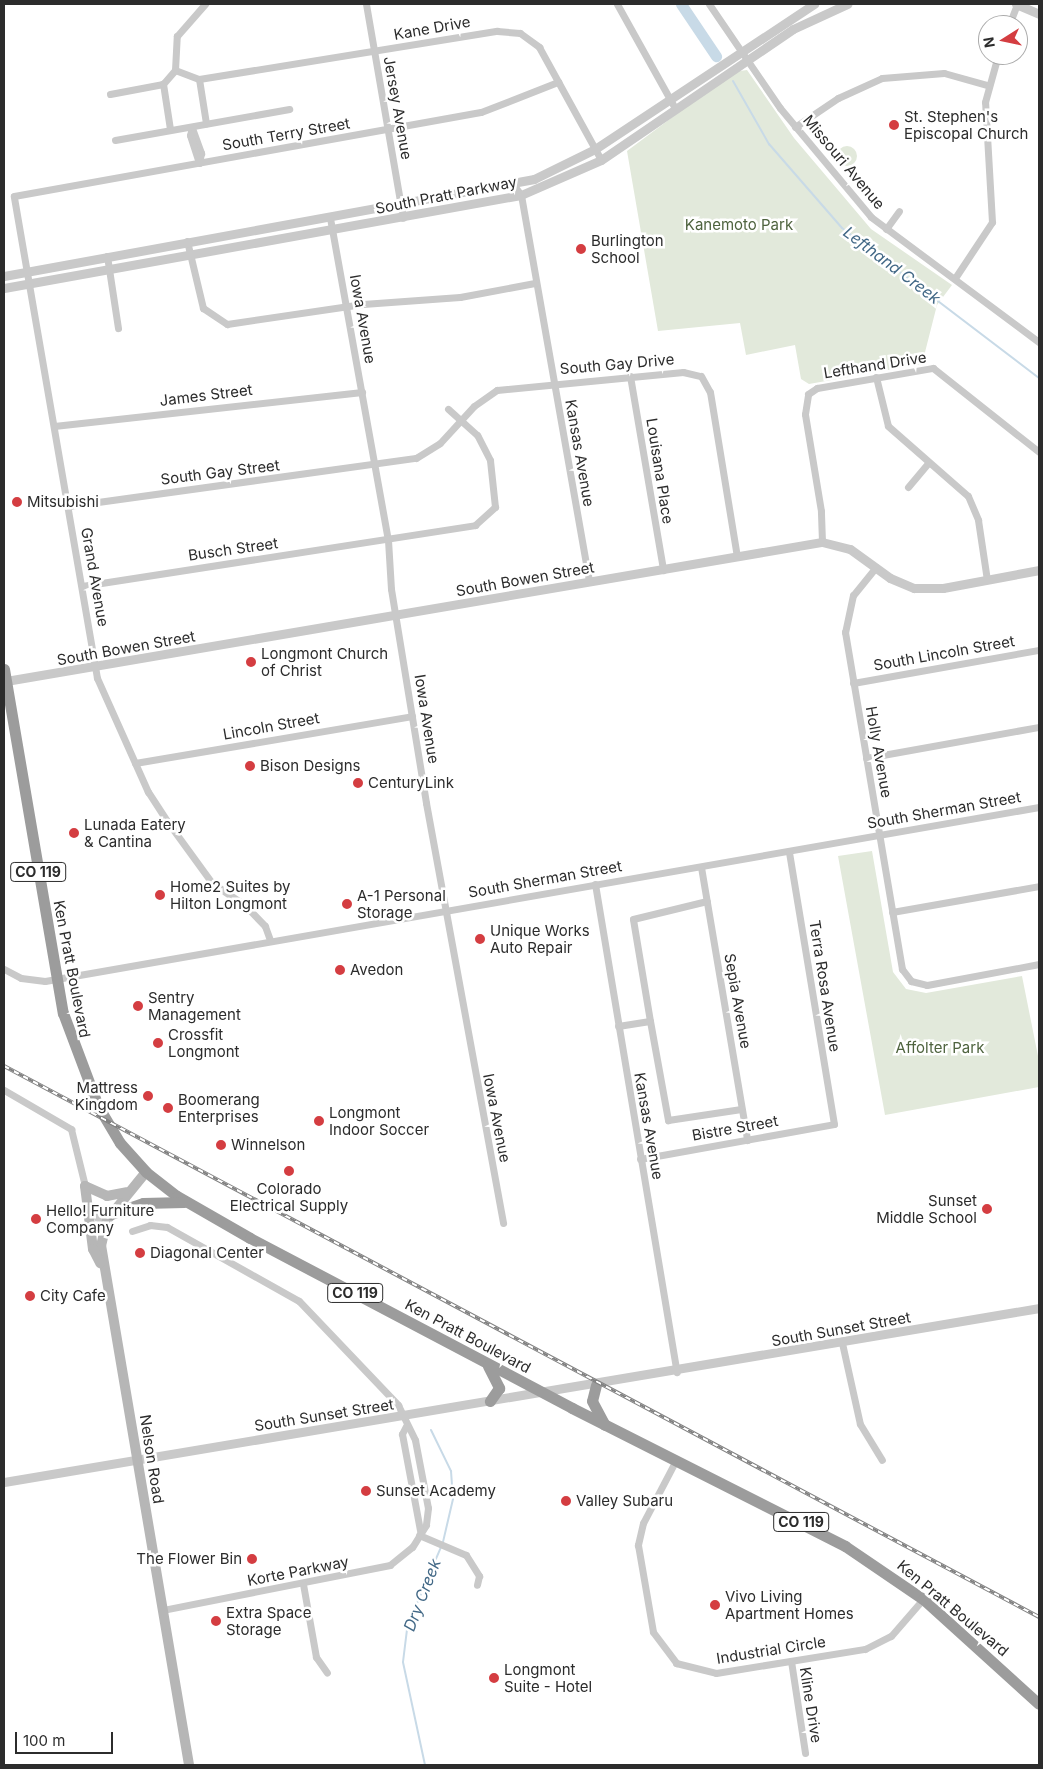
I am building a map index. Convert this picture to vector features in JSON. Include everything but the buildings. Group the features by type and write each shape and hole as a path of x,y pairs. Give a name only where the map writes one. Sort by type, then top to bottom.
{"highway":[{"name":"Ken Pratt Boulevard","path":"4,669 56,979 86,1084 120,1143 146,1172 186,1202 604,1425 845,1546 923,1599 1039,1704"},
{"path":"111,1214 144,1202 186,1202"},
{"path":"486,1362 498,1380 497,1394 490,1401"},
{"path":"596,1385 592,1401 604,1425"}],"main road":[{"path":"103,1228 111,1214 146,1172"},
{"path":"85,1186 107,1196 131,1190"},
{"path":"85,1186 93,1249 105,1273"},
{"name":"Nelson Road","path":"103,1228 105,1273 189,1765"}],"street":[{"path":"110,94 164,84 175,70 177,36 205,4"},
{"name":"Jersey Avenue","path":"366,4 403,218"},
{"path":"617,4 675,108"},
{"name":"Missouri Avenue","path":"709,4 795,127 886,229 955,278 1039,342"},
{"name":"South Pratt Parkway","path":"4,276 187,241 330,218 513,184 595,150 670,98 814,4"},
{"name":"South Pratt Parkway","path":"4,288 333,231 521,195 601,160 793,29 847,4"},
{"path":"1017,4 1039,14"},
{"name":"Kane Drive","path":"175,70 198,79 513,31 539,47 601,160"},
{"path":"955,278 992,222 985,118 988,85 995,65"},
{"path":"795,127 838,98 882,78 944,73 988,85"},
{"path":"198,79 206,123"},
{"name":"South Terry Street","path":"14,196 388,130 498,108 558,82"},
{"path":"164,84 170,130"},
{"name":"South Terry Street","path":"115,140 192,128 206,123 289,109"},
{"path":"192,128 201,153 199,163"},
{"name":"Kansas Avenue","path":"513,184 521,195 589,582"},
{"name":"Grand Avenue","path":"14,196 69,506 95,667 148,792 212,883 246,906 265,926 270,940"},
{"path":"886,229 899,211"},
{"name":"Iowa Avenue","path":"330,218 388,540 395,616 445,910 503,1223"},
{"path":"187,241 200,300 219,322 253,324 347,306 460,297 535,283"},
{"path":"107,256 118,328"},
{"name":"Lefthand Drive","path":"822,542 821,511 805,414 808,394 822,386 876,377 939,370 1039,452"},
{"name":"South Gay Drive","path":"375,465 429,452 461,419 497,390 683,372 701,376 707,385 737,557"},
{"name":"Louisana Place","path":"630,376 662,570"},
{"path":"876,377 888,426 973,506 987,580"},
{"name":"James Street","path":"54,426 362,392"},
{"name":"Busch Street","path":"82,586 475,525 491,514 496,498 490,460 477,435 448,409"},
{"path":"908,487 928,463"},
{"name":"South Gay Street","path":"69,506 375,465"},
{"name":"South Bowen Street","path":"5,682 822,542 850,549 876,567 914,588 987,580 1039,570"},
{"name":"Holly Avenue","path":"876,567 853,595 845,621 853,683 892,912 906,976 921,985 1039,964"},
{"name":"South Lincoln Street","path":"853,683 1039,650"},
{"name":"Lincoln Street","path":"135,763 412,716"},
{"path":"866,758 1039,726"},
{"name":"South Sherman Street","path":"4,969 29,981 56,979 270,940 789,852 1039,807"},
{"name":"Terra Rosa Avenue","path":"789,852 834,1124"},
{"name":"Sepia Avenue","path":"701,867 747,1140"},
{"name":"Kansas Avenue","path":"595,884 676,1372"},
{"path":"892,912 1039,886"},
{"path":"707,901 633,919 668,1120 741,1109"},
{"path":"618,1026 650,1021"},
{"path":"4,1090 71,1129 92,1214 103,1228"},
{"name":"Bistre Street","path":"640,1160 834,1124"},
{"path":"132,1231 150,1225 167,1227 289,1292 386,1391 404,1416"},
{"name":"South Sunset Street","path":"612,1382 1039,1308"},
{"path":"842,1343 860,1424 882,1460"},
{"name":"South Sunset Street","path":"4,1482 648,1376"},
{"name":"Korte Parkway","path":"163,1610 303,1584 390,1565 426,1525 428,1508 415,1440 406,1426 404,1416"},
{"name":"Korte Parkway","path":"406,1426 402,1434 420,1533"},
{"name":"Industrial Circle","path":"676,1460 643,1523 638,1545 659,1645 676,1663 702,1673 791,1661 879,1644 923,1599"},
{"path":"420,1533 450,1547 474,1565 477,1585"},
{"path":"303,1584 316,1657 327,1673"},
{"name":"Kline Drive","path":"791,1661 805,1753"}],"green space":[{"name":"Kanemoto Park","path":"747,70 794,138 871,229 952,285 937,305 922,364 809,384 801,379 795,345 746,355 740,323 658,331 627,151 733,72"},
{"path":"847,146 854,149 857,156 854,163 847,166 840,163 837,156 840,149"},
{"name":"Affolter Park","path":"872,851 893,972 906,989 926,993 1022,976 1039,1061 1039,1087 885,1115 838,856"}],"waterway":[{"path":"681,4 716,56"},
{"name":"Lefthand Creek","path":"733,81 769,144 842,228 1039,378"},
{"name":"Dry Creek","path":"431,1430 451,1471 453,1499 443,1542"},
{"name":"Dry Creek","path":"425,1765 403,1662 408,1624 441,1547"}],"railway":[{"path":"4,1066 1039,1617"}],"place":[{"name":"St. Stephen's Episcopal Church","path":"894,125"},
{"name":"Burlington School","path":"581,249"},
{"name":"Mitsubishi","path":"17,502"},
{"name":"Longmont Church of Christ","path":"251,662"},
{"name":"Bison Designs","path":"250,766"},
{"name":"CenturyLink","path":"358,783"},
{"name":"Lunada Eatery & Cantina","path":"74,833"},
{"name":"Home2 Suites by Hilton Longmont","path":"160,895"},
{"name":"A-1 Personal Storage","path":"347,904"},
{"name":"Unique Works Auto Repair","path":"480,939"},
{"name":"Avedon","path":"340,970"},
{"name":"Sentry Management","path":"138,1006"},
{"name":"Crossfit Longmont","path":"158,1043"},
{"name":"Mattress Kingdom","path":"148,1096"},
{"name":"Boomerang Enterprises","path":"168,1108"},
{"name":"Longmont Indoor Soccer","path":"319,1121"},
{"name":"Winnelson","path":"221,1145"},
{"name":"Colorado Electrical Supply","path":"289,1171"},
{"name":"Sunset Middle School","path":"987,1209"},
{"name":"Hello! Furniture Company","path":"36,1219"},
{"name":"Diagonal Center","path":"140,1253"},
{"name":"City Cafe","path":"30,1296"},
{"name":"Sunset Academy","path":"366,1491"},
{"name":"Valley Subaru","path":"566,1501"},
{"name":"The Flower Bin","path":"252,1559"},
{"name":"Vivo Living Apartment Homes","path":"715,1605"},
{"name":"Extra Space Storage","path":"216,1621"},
{"name":"Longmont Suite - Hotel","path":"494,1678"}]}
